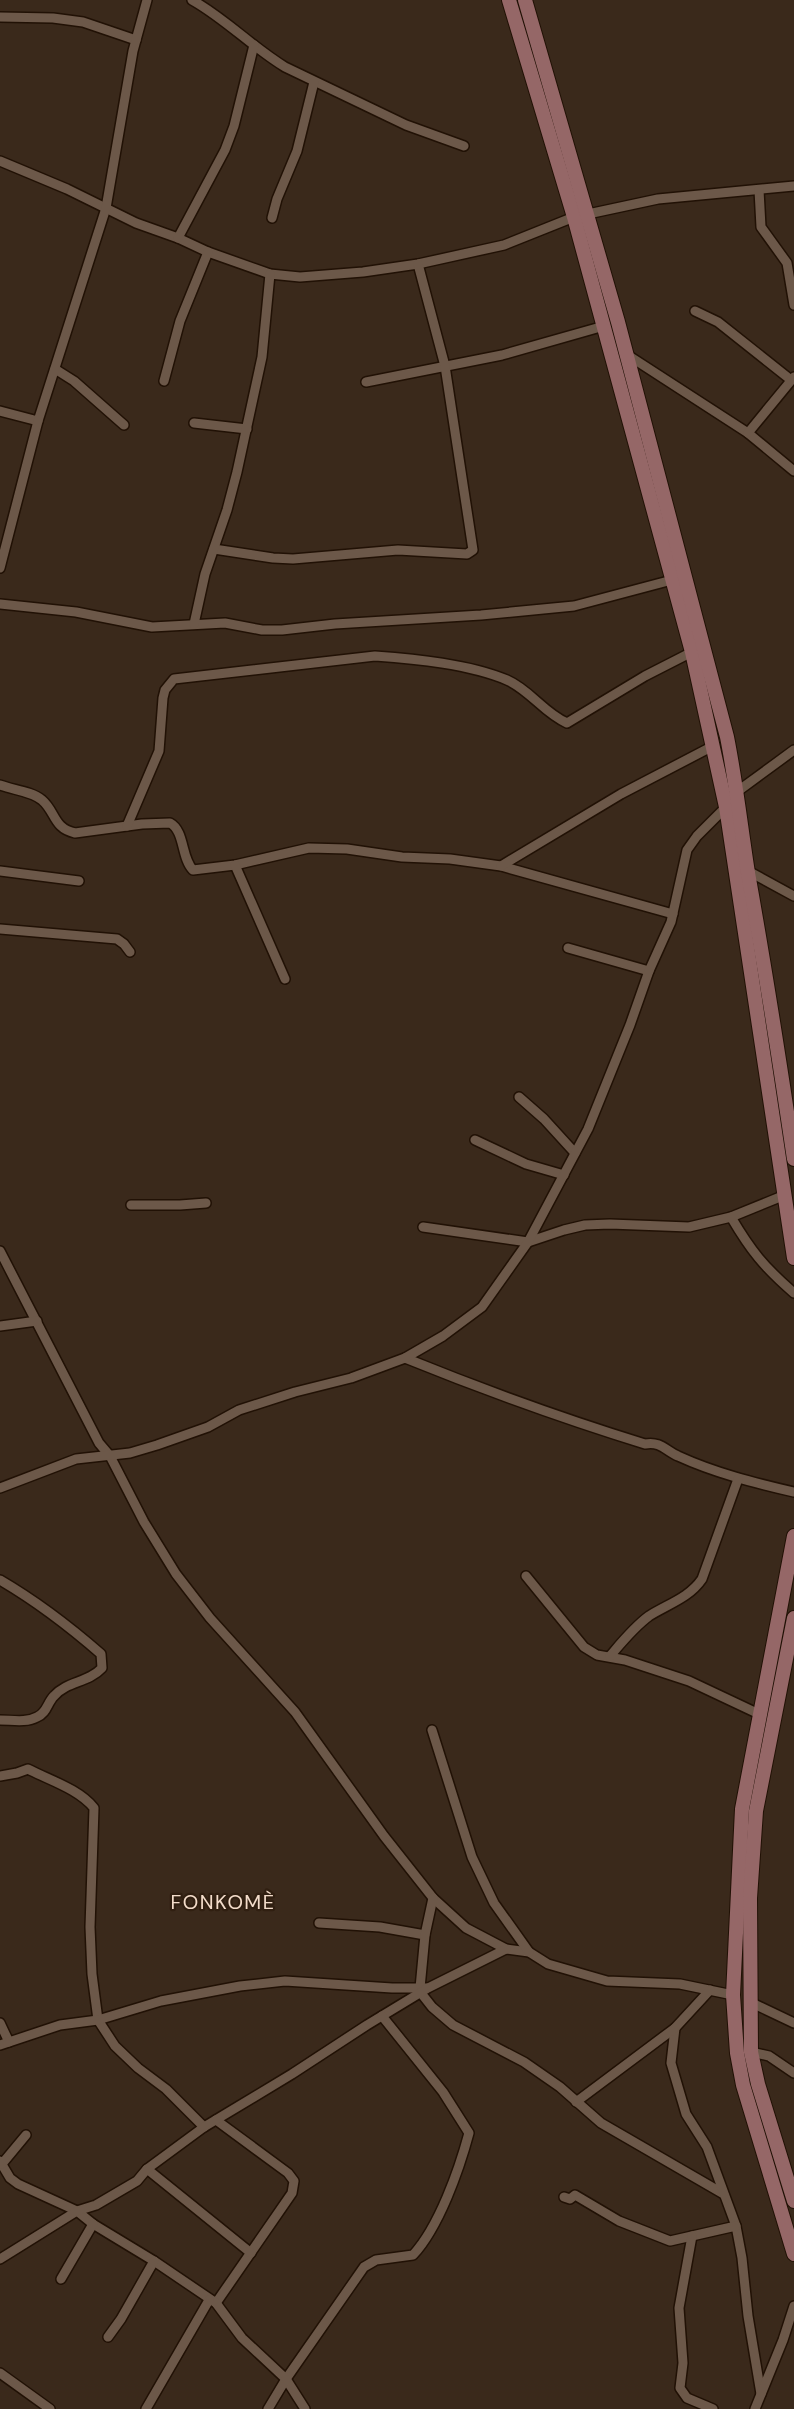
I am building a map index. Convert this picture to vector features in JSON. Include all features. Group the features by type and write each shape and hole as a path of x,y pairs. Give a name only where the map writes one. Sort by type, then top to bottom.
{"street":[{"path":"0,568 38,421 106,208 136,40 147,0"},
{"path":"192,0 285,67 406,125 464,146"},
{"path":"509,0 626,354 701,635 738,790 748,871 760,933 794,1159"},
{"path":"527,0 581,216 604,326 692,652 726,807 794,1258"},
{"path":"0,17 53,18 83,22 136,40"},
{"path":"178,238 225,150 234,126 254,45"},
{"path":"272,218 300,142 314,82"},
{"path":"0,161 50,181 136,223 208,252 270,274 300,277 363,272 418,264 504,245 581,216 657,199 794,186"},
{"path":"759,190 760,227 788,263 794,305"},
{"path":"164,381 180,321 208,252"},
{"path":"214,549 293,559 398,550 472,552 473,543 445,366 418,264"},
{"path":"194,624 205,574 227,510 247,429 262,357 270,274"},
{"path":"695,311 718,322 793,379 748,433"},
{"path":"366,382 502,355 604,326"},
{"path":"626,354 748,433 794,471"},
{"path":"55,369 74,381 124,425"},
{"path":"0,411 38,421"},
{"path":"194,423 247,429"},
{"path":"0,604 76,612 152,627 225,623 262,630 282,630 574,606 672,580"},
{"path":"127,826 159,751 163,698 165,690 174,679 363,658 392,658 464,668 506,680 532,696 558,719 567,723 645,676 692,652"},
{"path":"501,866 621,794 713,746"},
{"path":"0,1488 76,1459 110,1456 157,1445 208,1427 239,1410 295,1392 351,1378 405,1358 443,1336 482,1307 528,1242 588,1129 626,1036 649,971 671,922 687,850 697,836 726,807 738,790 794,750"},
{"path":"0,785 36,796 43,801 62,828 67,831 170,823 175,825 188,865 193,870 235,865 309,848 332,848 501,866 673,914"},
{"path":"235,865 285,979"},
{"path":"0,871 79,880"},
{"path":"748,871 794,896"},
{"path":"0,929 117,939 130,952"},
{"path":"568,948 649,971"},
{"path":"519,1097 544,1119 575,1153"},
{"path":"475,1140 526,1164 564,1176"},
{"path":"423,1227 528,1242 585,1225 689,1227 731,1217 785,1195"},
{"path":"131,1205 206,1203"},
{"path":"731,1217 750,1250 794,1293"},
{"path":"0,1251 99,1443 110,1456 144,1522 176,1574 210,1618 295,1712 384,1836 433,1898 466,1928 506,1949 529,1952"},
{"path":"0,1326 37,1321"},
{"path":"405,1358 583,1424 645,1444 663,1446 675,1455 738,1479 794,1492"},
{"path":"610,1656 631,1632 649,1617 686,1596 697,1587 702,1579 738,1479"},
{"path":"794,1536 742,1809 733,1995 737,2053 743,2085 794,2254"},
{"path":"526,1576 584,1647 597,1655 610,1656 689,1681 759,1714"},
{"path":"0,1580 31,1598 86,1641 101,1654 102,1668 93,1677 69,1685 53,1696 45,1712 37,1718 18,1721 0,1720"},
{"path":"794,1618 756,1811 750,1898 751,2052 758,2084 794,2201"},
{"path":"432,1730 472,1857 494,1903 529,1952 548,1964 607,1982 680,1984 733,1995"},
{"path":"0,1776 17,1773 27,1768 74,1792 94,1808 90,1927 92,1974 98,2020 115,2046 138,2068 166,2089 204,2127"},
{"path":"433,1898 425,1935 423,1990 442,2018 524,2062 560,2087 601,2123 722,2193"},
{"path":"319,1923 380,1927 425,1935"},
{"path":"0,2259 77,2211 96,2205 137,2181 147,2169 204,2127 423,1990 506,1949"},
{"path":"0,2023 5,2044 60,2025 98,2020 161,2001 240,1986 285,1982 423,1990"},
{"path":"576,2102 675,2028 710,1990"},
{"path":"750,2002 794,2023"},
{"path":"268,2409 286,2379 364,2267 376,2260 413,2255 425,2240 459,2167 465,2147 469,2133 448,2100 382,2016"},
{"path":"675,2028 671,2062 686,2114 707,2147 736,2226 761,2394"},
{"path":"751,2052 769,2056 794,2073"},
{"path":"146,2409 212,2302 251,2253 292,2193 294,2181 288,2173 216,2120"},
{"path":"26,2135 1,2162 10,2178 18,2184 77,2211 93,2224 154,2261 212,2302 242,2338 286,2379 305,2409"},
{"path":"147,2169 251,2253"},
{"path":"564,2197 570,2199 575,2195 619,2221 670,2241 736,2226"},
{"path":"61,2279 93,2224"},
{"path":"692,2236 679,2308 683,2363 681,2388 687,2398 713,2409"},
{"path":"108,2337 121,2319 154,2261"},
{"path":"755,2409 794,2306"},
{"path":"0,2373 50,2409"}],"district":[{"name":"FONKOMÈ","path":"223,1902"}]}
